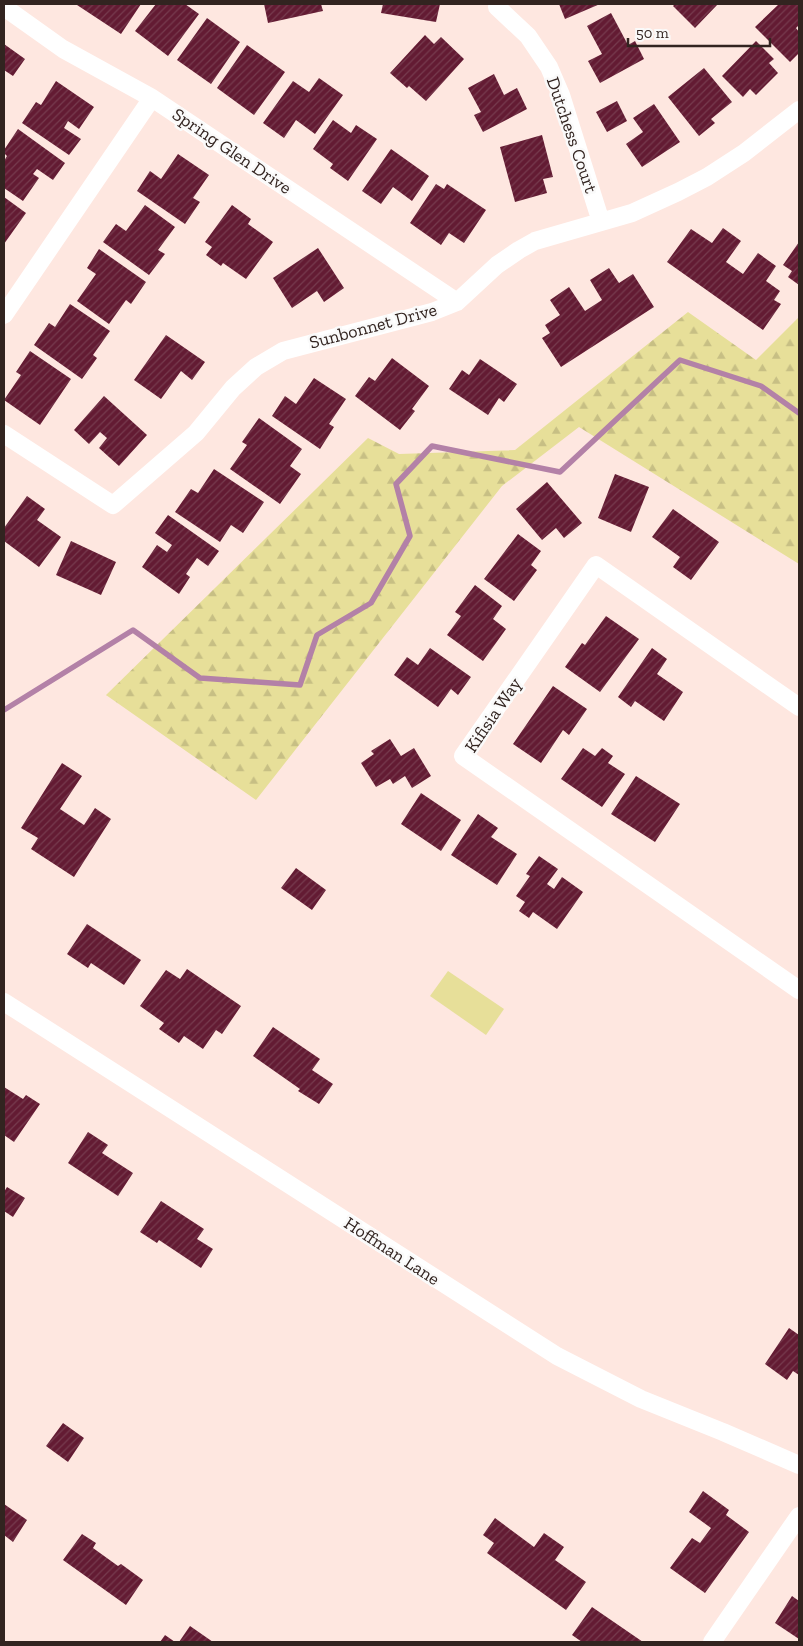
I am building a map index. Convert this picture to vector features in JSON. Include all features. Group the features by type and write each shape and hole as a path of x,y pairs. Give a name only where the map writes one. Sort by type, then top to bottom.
{"street":[{"name":"Spring Glen Drive","path":"4,7 63,49 152,98 457,302"},
{"name":"Dutchess Court","path":"497,7 528,36 549,67 561,95 601,222"},
{"path":"4,315 152,98"},
{"name":"Sunbonnet Drive","path":"4,434 113,505 196,433 233,388 256,368 283,351 432,312 457,302 493,269 535,241 632,213 678,192 707,177 744,153 799,110"},
{"name":"Kifisia Way","path":"799,707 596,565 463,756 799,990"},
{"name":"Hoffman Lane","path":"4,1002 556,1356 641,1399 799,1465"},
{"path":"712,1642 799,1516"}],"green space":[{"path":"688,312 756,360 799,317 799,564 579,427 502,486 256,800 106,695 368,438 399,454 515,450"},
{"path":"448,971 504,1009 486,1035 430,996"}],"building":[{"path":"78,4 141,4 121,34"},
{"path":"156,4 185,4 199,14 168,56 135,31"},
{"path":"264,4 321,4 323,11 268,23"},
{"path":"383,4 440,4 436,22 381,13"},
{"path":"559,4 600,4 565,19"},
{"path":"675,4 718,4 695,28 673,6"},
{"path":"779,4 797,4 799,6 799,25 796,28 799,32 799,53 790,62 755,27"},
{"path":"611,13 628,45 635,41 644,59 600,83 588,61 602,54 587,26"},
{"path":"207,18 240,42 211,84 177,60"},
{"path":"425,35 434,44 441,37 464,59 426,101 390,73"},
{"path":"756,41 774,59 769,63 778,73 756,95 750,89 743,97 722,76"},
{"path":"4,44 25,59 13,76 4,70"},
{"path":"247,45 285,72 254,115 217,88"},
{"path":"704,68 732,102 711,119 715,123 699,136 668,97"},
{"path":"494,74 504,95 517,88 527,109 483,132 474,115 481,112 468,88"},
{"path":"319,78 343,95 315,134 296,120 284,138 263,123 293,81 309,92"},
{"path":"56,81 94,107 79,129 68,121 64,128 81,139 69,155 22,123 36,102 41,105"},
{"path":"617,101 627,121 607,132 596,112"},
{"path":"654,104 680,142 642,167 626,144 643,132 633,118"},
{"path":"333,120 351,133 356,125 377,139 348,181 330,168 333,164 313,149"},
{"path":"18,129 65,163 53,180 37,169 33,174 39,178 23,201 4,188 4,161 7,156 4,150"},
{"path":"542,135 553,177 543,179 547,193 515,202 500,147"},
{"path":"391,149 429,176 412,201 393,187 381,204 362,191"},
{"path":"178,154 209,175 193,198 200,202 185,224 137,191 150,171 161,179"},
{"path":"436,184 444,189 447,184 486,210 464,243 449,233 441,245 410,223"},
{"path":"4,197 26,213 4,244"},
{"path":"145,205 175,227 158,250 165,254 149,275 103,242 116,224 126,231"},
{"path":"232,205 251,219 248,224 273,242 246,279 223,263 221,266 206,255 212,247 205,242"},
{"path":"723,228 741,241 726,262 743,274 758,253 776,266 766,281 780,291 774,300 781,304 763,330 667,262 691,229 712,243"},
{"path":"799,242 799,285 788,277 792,271 783,265"},
{"path":"318,248 344,288 324,302 317,291 292,308 273,278"},
{"path":"99,249 146,282 131,304 126,300 109,324 77,301 96,274 87,268"},
{"path":"609,268 619,283 633,274 654,307 561,367 542,338 550,333 545,325 560,315 550,300 569,287 585,311 602,300 590,280"},
{"path":"70,304 110,331 93,355 97,358 82,379 34,345 49,323 55,327"},
{"path":"166,335 205,362 192,380 181,371 161,399 134,380"},
{"path":"30,351 71,379 40,425 4,400 21,375 16,372"},
{"path":"392,358 429,386 412,409 415,411 400,430 355,396 369,377 375,381"},
{"path":"480,359 517,384 504,402 499,398 488,415 449,389 462,370 469,375"},
{"path":"314,378 346,399 329,424 334,427 320,449 272,416 285,396 296,404"},
{"path":"104,396 147,435 119,466 99,448 107,438 100,432 89,444 74,430"},
{"path":"259,418 302,449 290,466 301,474 280,504 230,469 247,445 242,442"},
{"path":"214,469 264,502 243,533 231,525 220,542 175,512 191,489 198,493"},
{"path":"615,474 649,487 631,532 598,518"},
{"path":"547,482 582,523 564,538 556,528 542,540 516,509"},
{"path":"27,496 45,509 37,520 61,537 39,567 4,541 4,528"},
{"path":"673,509 719,542 691,580 673,567 680,557 652,537"},
{"path":"168,515 219,551 208,566 197,558 186,574 190,577 179,594 142,567 157,545 167,552 172,545 155,533"},
{"path":"518,534 541,551 531,565 537,570 514,601 484,579"},
{"path":"71,541 116,562 101,595 56,575"},
{"path":"475,585 502,606 493,619 506,629 483,661 447,635 461,616 455,612"},
{"path":"606,616 639,639 600,692 565,667 582,643 585,645"},
{"path":"430,648 471,677 458,695 451,689 438,707 394,675 407,657 418,665"},
{"path":"652,648 667,659 657,674 683,692 664,721 635,701 631,707 618,697"},
{"path":"553,686 587,709 569,735 563,730 541,763 513,744"},
{"path":"390,739 401,756 414,748 431,776 412,788 405,776 393,784 390,779 376,787 361,763 374,754 371,751"},
{"path":"583,748 595,756 602,748 613,756 608,763 625,774 602,807 561,779"},
{"path":"62,763 82,776 60,809 84,825 95,808 111,819 74,877 31,849 38,838 21,828"},
{"path":"636,776 680,804 655,842 611,814"},
{"path":"421,793 461,820 441,851 401,824"},
{"path":"478,814 498,828 491,837 517,854 497,885 451,855"},
{"path":"539,856 558,869 547,884 554,889 562,877 583,892 557,929 533,912 529,918 519,911 525,902 516,896 530,876 526,874"},
{"path":"296,868 326,890 312,910 281,888"},
{"path":"87,924 141,960 124,985 91,963 88,968 67,954"},
{"path":"187,969 241,1006 222,1034 216,1030 203,1049 184,1036 179,1043 159,1029 164,1023 140,1006 166,970 180,979"},
{"path":"273,1027 320,1059 312,1070 333,1084 319,1104 298,1091 300,1089 253,1056"},
{"path":"4,1087 23,1099 26,1095 40,1104 14,1142 4,1135"},
{"path":"88,1132 108,1145 102,1153 133,1173 118,1196 68,1163"},
{"path":"7,1187 25,1198 13,1217 4,1211 4,1192"},
{"path":"161,1201 204,1229 197,1239 213,1249 201,1268 159,1240 157,1243 140,1232"},
{"path":"789,1328 799,1335 799,1375 793,1371 787,1380 765,1364"},
{"path":"63,1423 84,1438 68,1462 46,1446"},
{"path":"703,1491 729,1510 726,1515 749,1532 705,1593 670,1568 692,1538 700,1543 711,1528 689,1512"},
{"path":"4,1504 27,1520 13,1542 4,1535"},
{"path":"495,1518 534,1547 544,1533 564,1547 555,1560 586,1582 566,1610 487,1553 494,1543 483,1535"},
{"path":"82,1534 96,1543 93,1548 118,1566 121,1564 143,1580 126,1605 63,1560"},
{"path":"792,1596 799,1601 799,1639 775,1623"},
{"path":"592,1607 643,1642 582,1642 572,1635"},
{"path":"190,1626 213,1642 179,1642"},
{"path":"165,1635 175,1642 160,1642"}],"waterway":[{"path":"4,710 133,630 200,678 300,685 317,635 371,603 410,536 396,484 432,446 560,472 680,360 761,386 799,413"}]}
